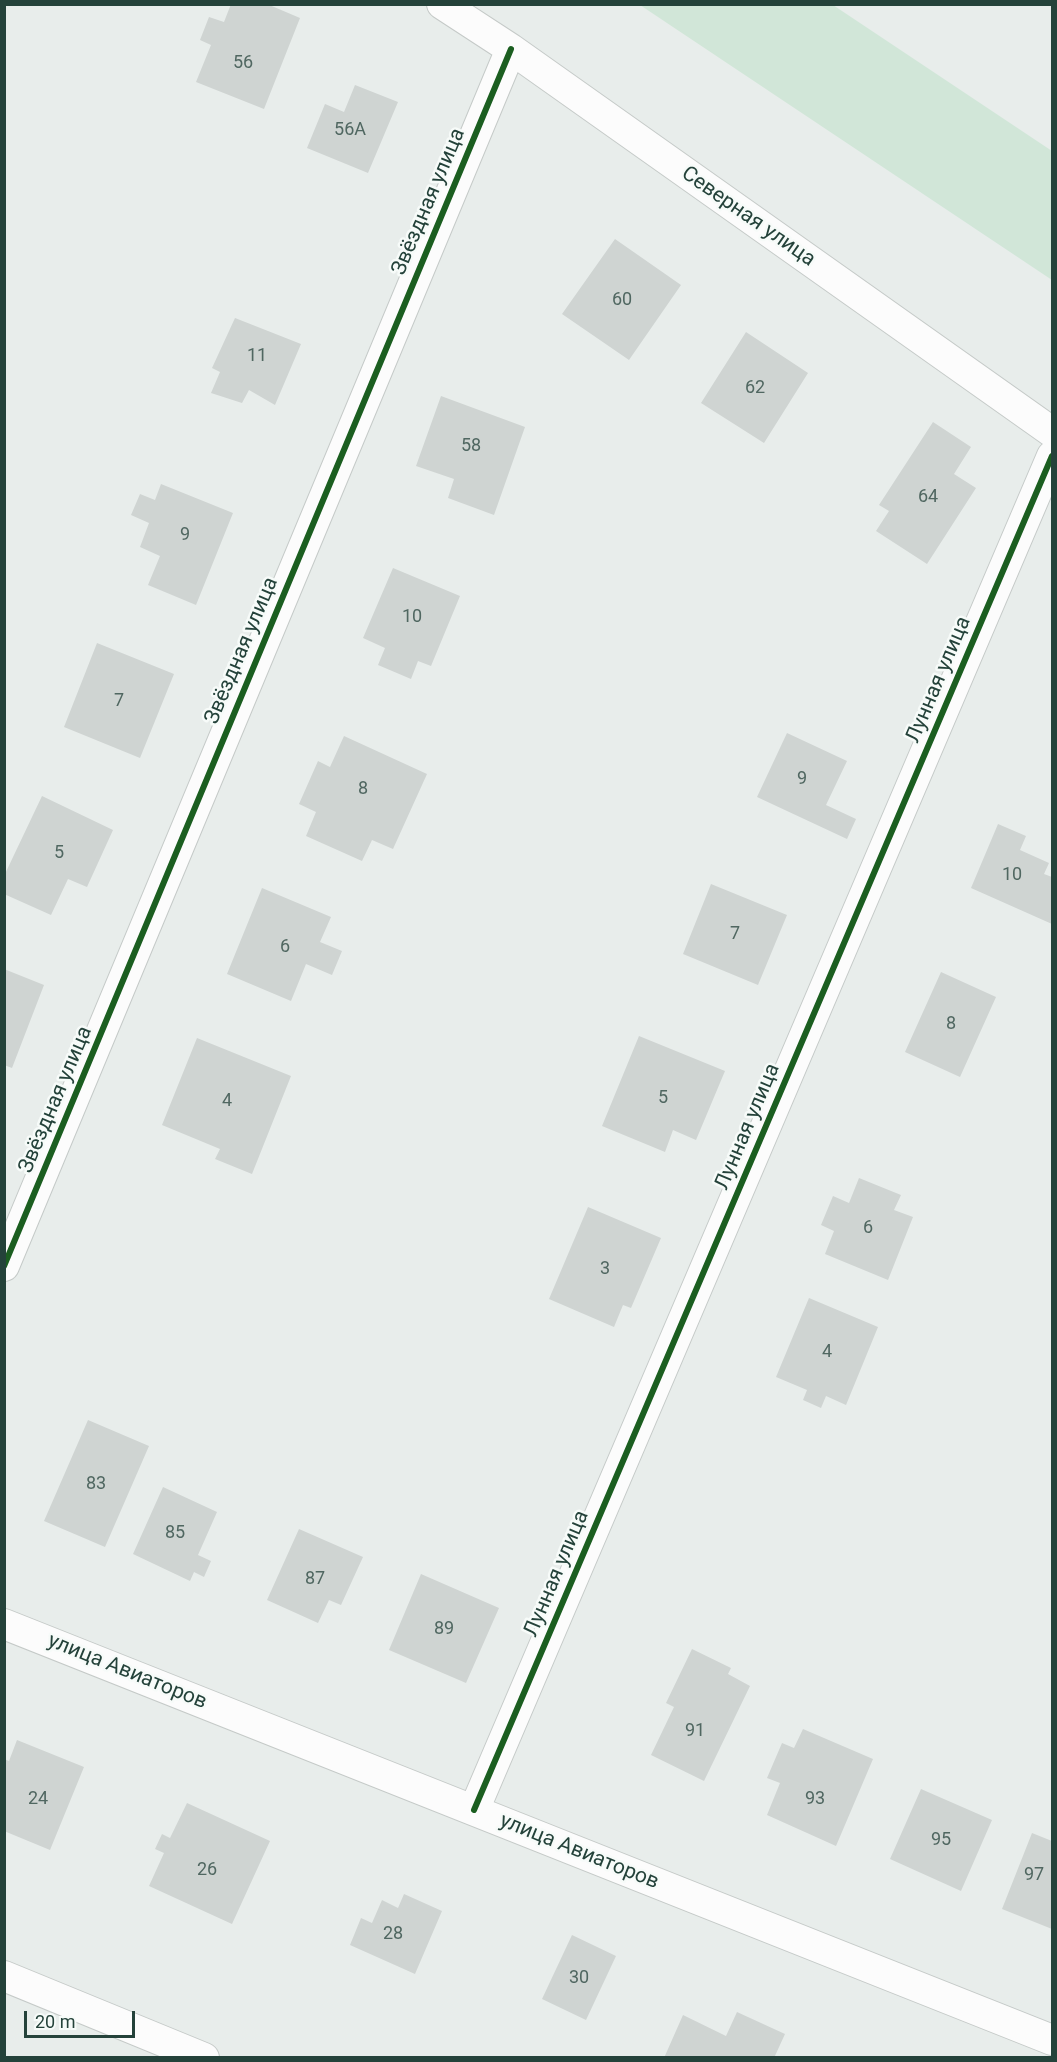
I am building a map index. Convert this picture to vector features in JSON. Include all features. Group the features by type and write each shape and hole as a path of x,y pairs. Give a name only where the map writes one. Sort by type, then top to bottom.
{"street":[{"name":"Северная улица","path":"442,4 511,49 1053,432"},
{"name":"Звёздная улица","path":"4,1266 511,49"},
{"name":"Лунная улица","path":"474,1810 1053,456"},
{"name":"улица Авиаторов","path":"4,1624 1053,2040"},
{"path":"4,1976 204,2058"}],"green space":[{"path":"640,5 833,5 1052,151 1052,280"}],"building":[{"path":"231,4 267,4 300,18 264,109 196,82 211,45 200,40 209,17 224,22"},
{"path":"355,85 398,102 368,173 307,148 325,104 344,112"},
{"path":"615,239 681,285 629,360 562,314"},
{"path":"235,318 301,344 275,405 249,390 242,403 211,393 220,372 212,368"},
{"path":"746,332 808,373 764,443 701,403"},
{"path":"441,396 525,427 494,515 448,498 454,479 416,466"},
{"path":"933,422 971,447 954,474 976,488 927,564 876,531 889,511 879,505"},
{"path":"161,484 233,513 196,605 148,585 160,556 140,547 149,523 131,515 140,494 155,500"},
{"path":"393,568 460,596 431,666 418,661 411,679 378,665 385,648 363,638"},
{"path":"97,643 174,674 140,758 64,727"},
{"path":"787,733 847,761 826,805 856,819 847,839 757,797"},
{"path":"344,736 427,774 393,849 372,840 362,861 306,836 316,812 299,804 318,761 330,767"},
{"path":"42,796 113,830 87,887 68,879 51,915 4,894 4,876"},
{"path":"998,824 1026,836 1020,850 1049,863 1044,874 1052,877 1052,924 971,888"},
{"path":"711,884 787,915 758,985 683,954"},
{"path":"262,888 331,917 320,942 342,951 332,975 306,964 291,1001 227,974"},
{"path":"4,969 44,985 12,1068 4,1065"},
{"path":"941,972 996,997 960,1077 905,1052"},
{"path":"639,1036 725,1071 696,1140 673,1130 665,1152 602,1126"},
{"path":"197,1038 291,1076 252,1174 215,1159 220,1149 162,1125"},
{"path":"859,1178 901,1195 894,1210 913,1217 888,1280 825,1254 834,1231 821,1225 833,1196 849,1203"},
{"path":"588,1207 661,1238 631,1308 623,1305 614,1327 549,1299"},
{"path":"809,1298 878,1327 846,1405 826,1396 821,1408 803,1400 807,1390 776,1377"},
{"path":"88,1420 149,1446 105,1547 44,1521"},
{"path":"163,1487 217,1512 198,1555 211,1561 204,1577 194,1572 190,1581 133,1554"},
{"path":"299,1529 363,1557 341,1605 329,1600 318,1623 267,1600"},
{"path":"421,1574 499,1608 466,1683 389,1650"},
{"path":"692,1649 731,1668 728,1674 750,1686 704,1781 651,1755 674,1707 666,1703"},
{"path":"803,1729 873,1759 836,1846 767,1815 780,1783 767,1778 782,1743 794,1748"},
{"path":"17,1740 84,1767 50,1850 4,1831 4,1759 9,1761"},
{"path":"921,1789 992,1820 961,1891 890,1859"},
{"path":"187,1803 270,1841 232,1924 149,1886 164,1853 155,1849 162,1834 170,1838"},
{"path":"1032,1833 1052,1841 1052,1929 1002,1909"},
{"path":"404,1894 442,1911 415,1974 350,1945 361,1918 372,1923 382,1900 398,1908"},
{"path":"572,1935 616,1956 586,2020 542,1999"},
{"path":"737,2012 785,2034 774,2058 664,2058 683,2015 726,2036"}],"cycle path":[{"path":"4,1266 511,49"},
{"path":"474,1810 1052,456"}]}
